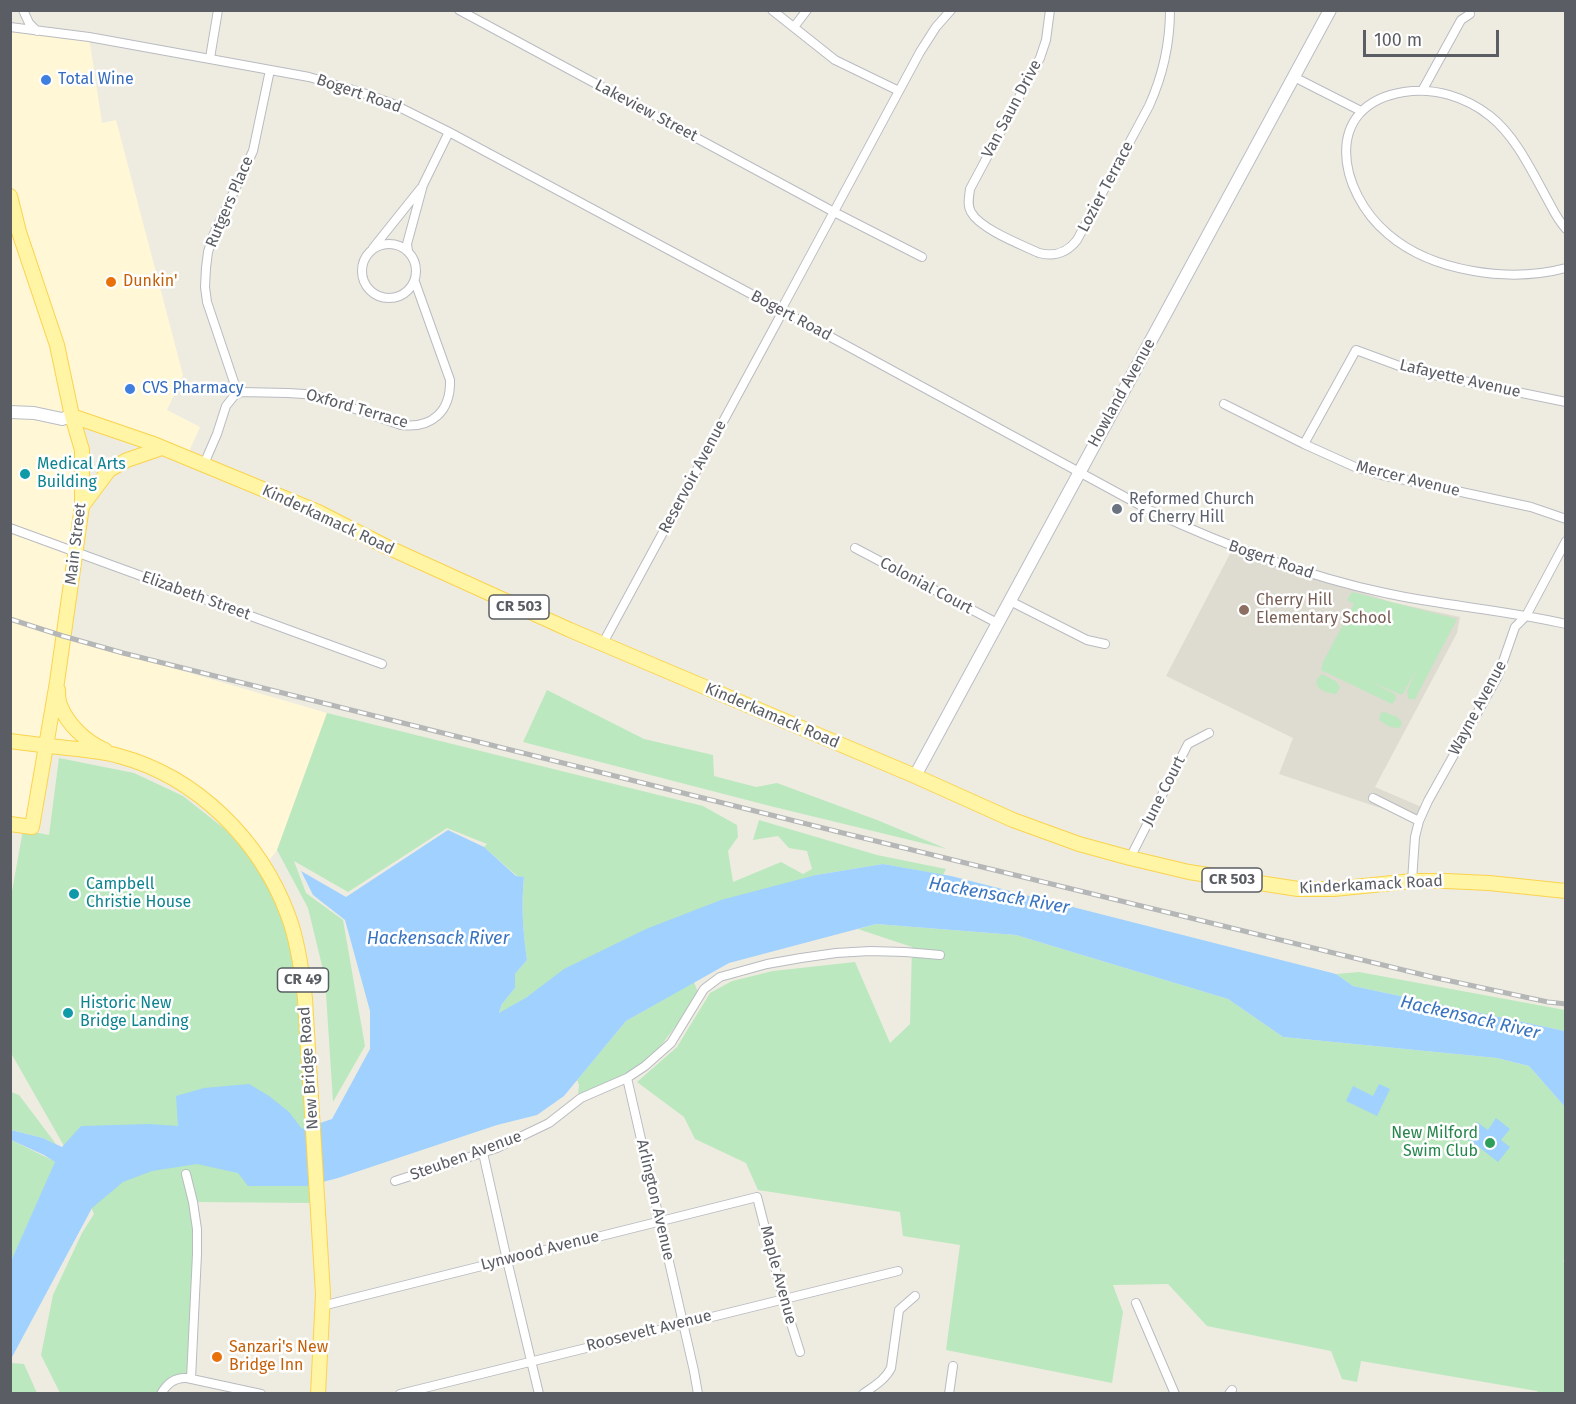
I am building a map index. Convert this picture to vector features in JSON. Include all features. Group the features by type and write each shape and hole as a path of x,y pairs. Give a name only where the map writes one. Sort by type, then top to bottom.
{"main road":[{"name":"Main Street","path":"10,196 15,232 57,345 71,402 72,416 82,450 82,506 76,552 32,827 10,824"},
{"name":"Kinderkamack Road","path":"72,416 204,464 318,512 371,540 570,630 1023,824 1079,844 1199,874 1298,889 1334,889 1412,881 1446,881 1566,891"},
{"path":"82,506 109,470 127,460 162,448"},
{"path":"57,682 59,704 77,730 99,747 118,755"},
{"name":"New Bridge Road","path":"10,741 118,755 175,779 213,806 249,844 269,874 289,916 302,972 318,1196 322,1266 318,1394"}],"street":[{"path":"23,10 29,23 37,31"},
{"path":"210,58 218,10"},
{"name":"Lakeview Street","path":"459,10 922,257"},
{"path":"772,10 835,60 899,92"},
{"path":"794,27 807,10"},
{"name":"Reservoir Avenue","path":"603,643 920,52 936,27 951,10"},
{"name":"Van Saun Drive","path":"969,206 970,189 1040,58 1046,40 1050,10"},
{"name":"Lozier Terrace","path":"969,206 982,225 1039,254 1056,255 1072,247 1158,86 1168,47 1170,10"},
{"name":"Howland Avenue","path":"915,776 1330,10"},
{"path":"1422,91 1461,20 1470,14"},
{"name":"Bogert Road","path":"10,27 89,37 210,58 309,77 360,92 406,110 449,132 1079,473 1195,532 1243,552 1341,583 1388,594 1566,624"},
{"name":"Rutgers Place","path":"238,394 207,302 206,268 213,236 252,152 270,70"},
{"path":"1294,77 1361,111"},
{"path":"1566,229 1512,140 1490,116 1463,100 1447,94 1422,91 1392,94 1368,105 1353,124 1348,136 1346,161 1356,193 1375,222 1401,244 1423,255 1462,269 1485,273 1529,274 1566,268"},
{"name":"Oxford Terrace","path":"423,185 366,257 362,273 368,288 374,294 389,299 397,298 411,289 415,282 416,266 407,244 423,185 449,132"},
{"path":"371,251 378,246 394,244 408,251"},
{"name":"Oxford Terrace","path":"238,394 249,392 304,393 401,425 420,425 430,421 444,408 450,390 450,380 415,282"},
{"name":"Lafayette Avenue","path":"1304,444 1356,350 1424,373 1566,402"},
{"path":"204,464 226,406 229,400 238,394"},
{"name":"Mercer Avenue","path":"1224,404 1355,467 1382,475 1531,507 1566,519"},
{"name":"Kinderkamack Road","path":"10,412 34,412 62,419 72,416"},
{"name":"Elizabeth Street","path":"10,528 382,664"},
{"name":"Wayne Avenue","path":"1412,881 1415,837 1428,801 1498,676 1515,627 1526,616 1566,541"},
{"name":"Colonial Court","path":"855,548 997,623"},
{"path":"1010,601 1087,640 1105,644"},
{"name":"June Court","path":"1130,858 1188,744 1209,733"},
{"path":"1372,798 1419,821"},
{"name":"Steuben Avenue","path":"395,1181 483,1153 530,1133 549,1123 581,1098 627,1078 645,1066 671,1043 704,989 720,977 767,964 836,953 870,951 940,955"},
{"name":"Arlington Avenue","path":"627,1078 698,1394"},
{"path":"483,1153 539,1394"},
{"path":"186,1174 193,1202 197,1254 191,1379"},
{"name":"Lynwood Avenue","path":"322,1306 757,1197"},
{"name":"Maple Avenue","path":"757,1197 783,1298 800,1352"},
{"name":"Roosevelt Avenue","path":"400,1394 898,1271"},
{"path":"863,1394 888,1374 891,1368 899,1310 915,1296"},
{"path":"1136,1303 1175,1394"},
{"path":"949,1394 953,1366"},
{"path":"161,1394 169,1383 179,1377 261,1394"}],"shaded area":[{"path":"10,27 89,37 102,123 116,120 183,375 167,410 200,427 186,458 73,416 82,450 63,636 327,713 277,850 264,867 236,829 154,769 46,746 32,827 11,824"},
{"path":"1233,548 1391,602 1460,617 1457,633 1375,787 1424,808 1419,821 1279,774 1293,738 1166,676"}],"green space":[{"path":"1352,592 1457,619 1415,699 1408,699 1407,691 1417,669 1402,695 1367,680 1395,694 1396,699 1392,704 1321,670 1354,604 1347,600"},
{"path":"1322,674 1337,682 1340,688 1336,694 1319,688 1317,682"},
{"path":"547,690 644,739 713,755 714,776 756,787 777,783 947,849 523,742"},
{"path":"327,713 703,806 737,825 738,837 728,851 733,882 781,862 803,874 812,869 807,851 789,848 778,836 753,840 759,820 877,855 946,869 943,875 883,864 816,875 527,997 499,1014 502,1004 515,988 515,974 527,960 523,919 524,878 517,876 484,847 487,844 447,828 348,892 294,861 306,893 343,920 365,1046 333,1102 325,978 308,908 277,850"},
{"path":"1381,713 1397,717 1402,723 1400,728 1390,727 1379,720"},
{"path":"59,758 134,773 183,796 226,830 259,868 284,919 299,974 314,1203 193,1202 197,1229 191,1379 179,1377 161,1393 60,1393 41,1355 53,1295 82,1233 94,1214 68,1153 11,1053 11,897 23,830 49,835"},
{"path":"876,924 1016,935 1228,999 1283,1037 1497,1058 1529,1066 1565,1107 1566,1256 1563,1262 1565,1261 1565,1393 1538,1393 1361,1361 1357,1382 1342,1379 1331,1351 1207,1326 1168,1284 1113,1285 1123,1312 1112,1383 946,1350 960,1245 903,1236 900,1212 758,1190 746,1163 695,1139 684,1117 637,1082 677,1047 710,993 732,981 773,971 855,962 890,1043 910,1024 912,947 858,929"},
{"path":"1359,972 1565,1010 1565,1031 1353,986 1336,974"},
{"path":"694,982 699,995 657,1051 633,1072 578,1095 577,1080 626,1021"},
{"path":"11,1092 19,1095 56,1144 43,1138 11,1130"},
{"path":"11,1140 56,1162 11,1261"},
{"path":"11,1363 24,1364 37,1393 11,1393"}],"water":[{"name":"Hackensack River","path":"448,830 484,847 516,876 524,877 523,918 527,960 515,974 515,988 502,1004 499,1013 527,997 564,969 646,929 721,900 816,875 883,864 951,876 1336,974 1353,986 1565,1031 1565,1107 1529,1066 1497,1058 1283,1037 1228,999 1016,935 876,924 729,963 626,1021 564,1096 537,1115 497,1125 338,1178 307,1186 248,1186 238,1173 197,1164 152,1171 123,1182 92,1208 11,1359 11,1261 55,1162 11,1140 11,1130 43,1138 62,1147 81,1126 149,1124 178,1126 176,1096 204,1088 249,1084 289,1112 302,1129 332,1119 370,1049 370,1011 345,920 313,895 301,871 346,897"},
{"path":"1379,1084 1390,1089 1377,1116 1346,1101 1353,1086 1373,1096"},
{"name":"New Milford Swim Club","path":"1496,1118 1510,1129 1501,1140 1510,1147 1498,1162 1466,1137 1477,1122 1488,1130"}],"railway":[{"path":"10,619 123,653 843,833 1432,977 1566,1004"}],"place":[{"name":"Total Wine","path":"46,80"},
{"name":"Dunkin'","path":"111,282"},
{"name":"CVS Pharmacy","path":"130,389"},
{"name":"Medical Arts Building","path":"25,474"},
{"name":"Reformed Church of Cherry Hill","path":"1117,509"},
{"name":"Cherry Hill Elementary School","path":"1244,610"},
{"name":"Campbell Christie House","path":"74,894"},
{"name":"Historic New Bridge Landing","path":"68,1013"},
{"name":"New Milford Swim Club","path":"1490,1143"},
{"name":"Sanzari's New Bridge Inn","path":"217,1357"}]}
